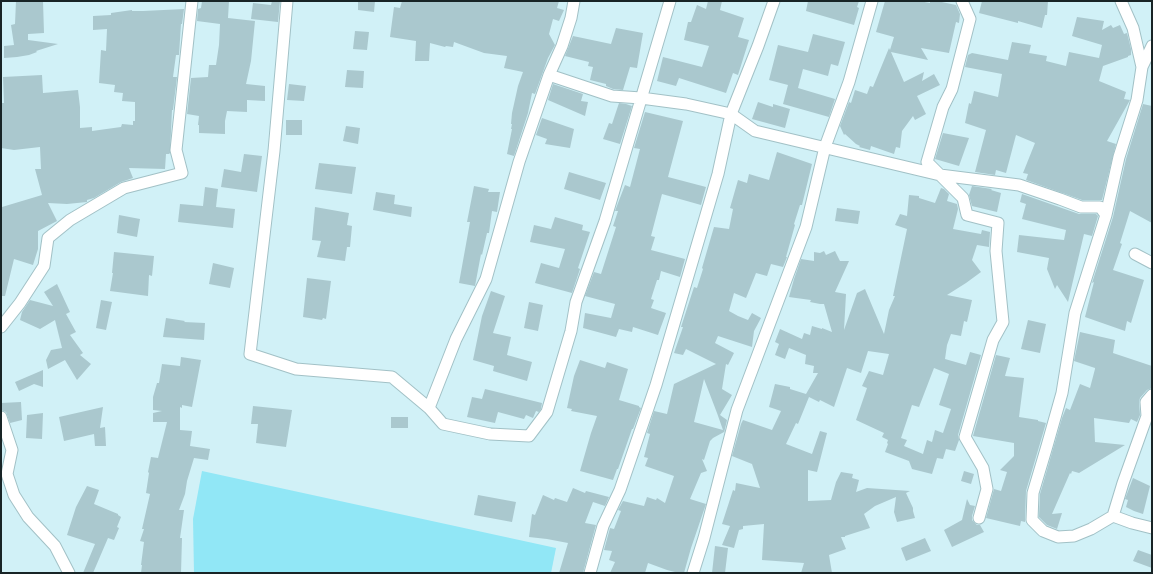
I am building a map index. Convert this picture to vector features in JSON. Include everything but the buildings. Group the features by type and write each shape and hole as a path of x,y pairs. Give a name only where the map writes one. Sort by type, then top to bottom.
{"street":[{"path":"1,327 20,303 44,266 48,238 70,220 124,188 182,173 176,150 192,1"},
{"path":"287,1 274,151 250,354 296,369 392,377 429,408 443,424 490,434 529,436 547,412 571,331 576,302 605,221 670,1"},
{"path":"429,408 456,339 486,279 519,162 549,75 562,46 571,18 574,1"},
{"path":"590,573 603,526 620,490 656,385 718,174 731,114 774,1"},
{"path":"693,573 704,538 737,410 806,227 825,147 849,82 872,1"},
{"path":"962,1 970,20 952,89 943,107 927,162 964,198 967,215 998,223 996,251 1003,322 993,340 965,437 983,468 987,489 979,518"},
{"path":"1121,1 1133,28 1142,67"},
{"path":"1152,46 1142,67 1137,100 1119,157 1106,215 1075,313 1062,393 1033,493 1032,520 1043,531 1058,537 1074,536 1091,529 1113,516 1147,416 1146,402 1152,395"},
{"path":"549,75 612,96 686,104 731,114 755,131 940,175 1019,185 1081,207 1100,207 1106,215"},
{"path":"1134,254 1152,263"},
{"path":"1,417 12,450 7,474 14,495 28,517 55,546 69,573"},
{"path":"1113,516 1152,528"}],"shaded area":[{"path":"202,471 556,548 551,573 194,573 193,519"}]}
